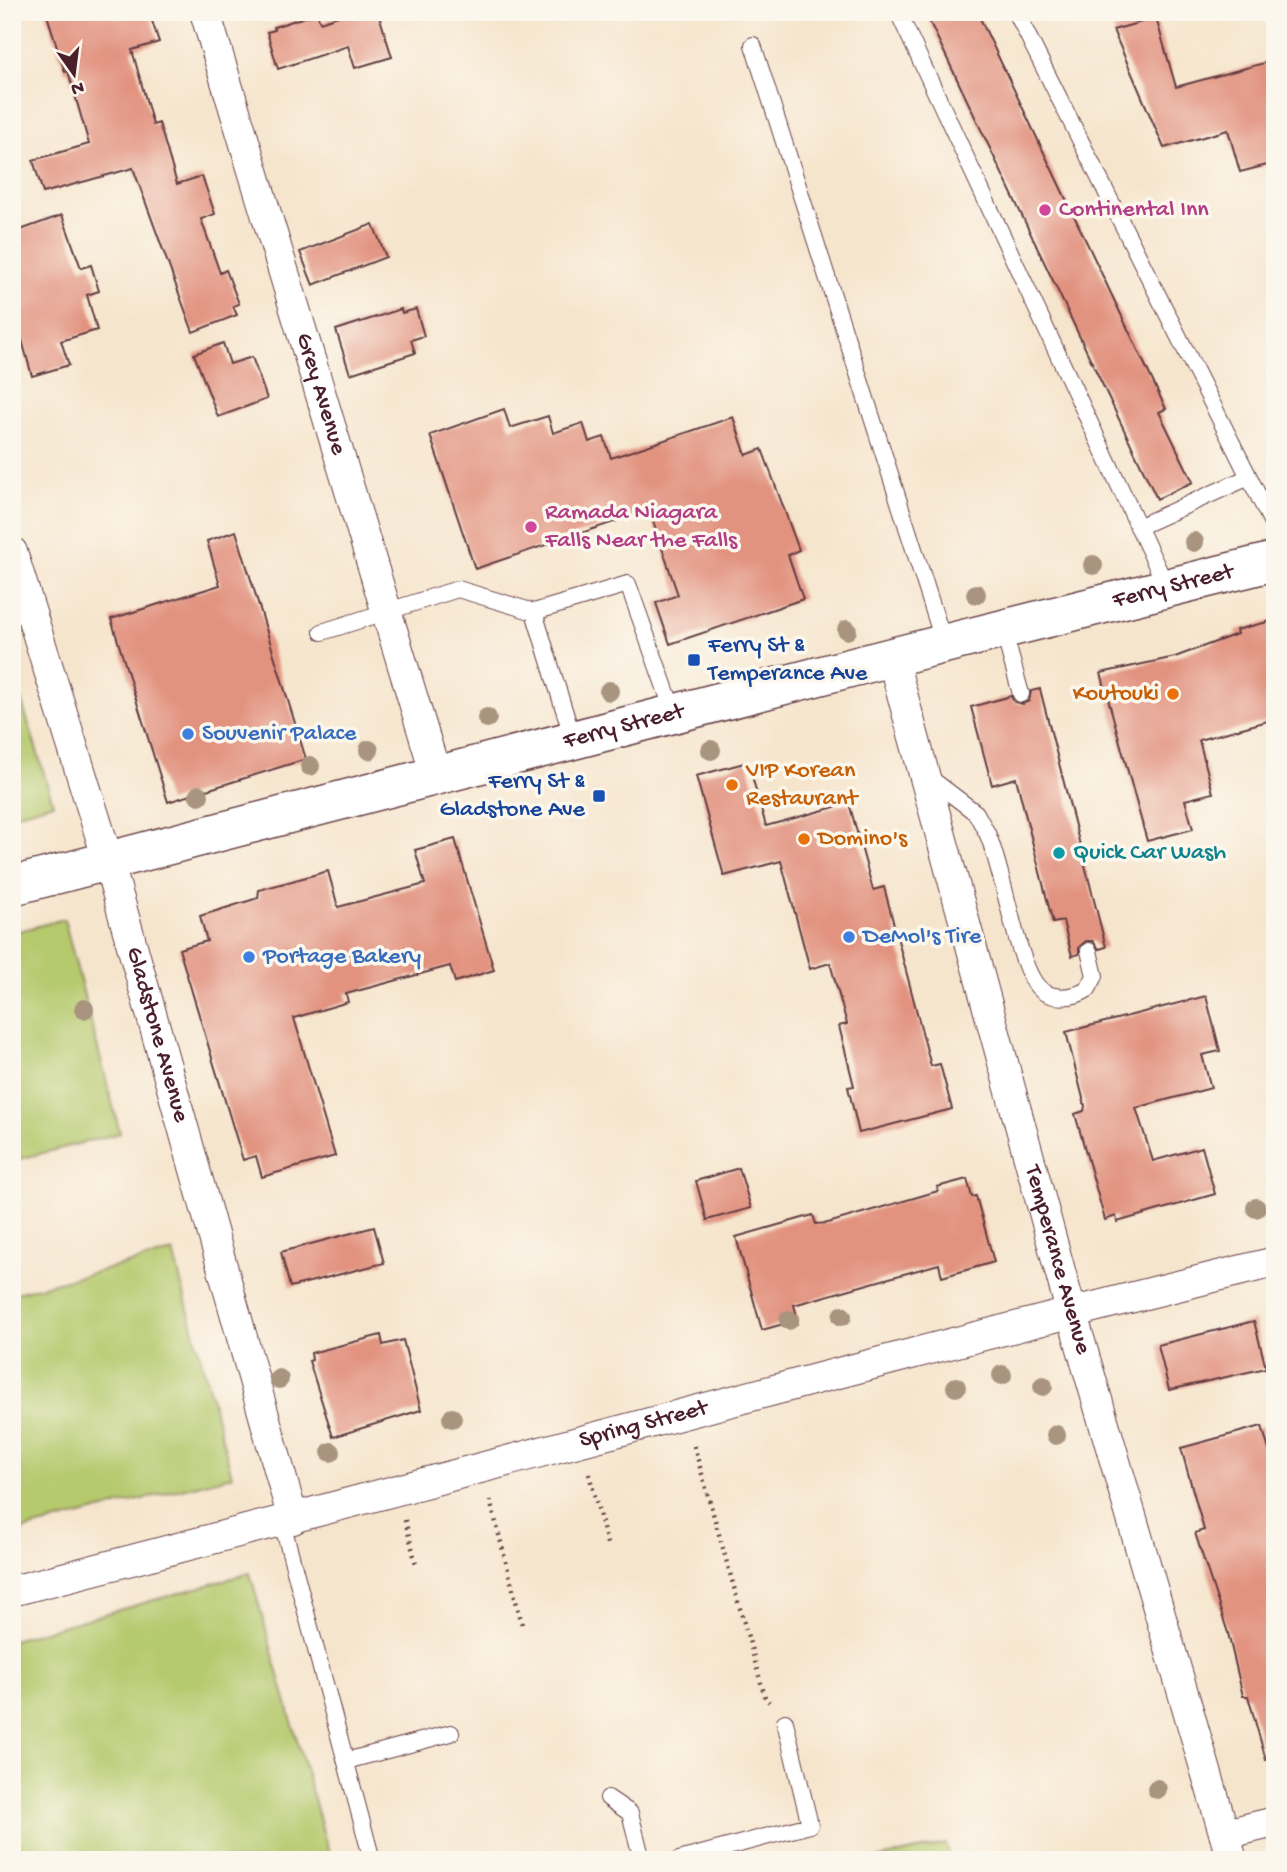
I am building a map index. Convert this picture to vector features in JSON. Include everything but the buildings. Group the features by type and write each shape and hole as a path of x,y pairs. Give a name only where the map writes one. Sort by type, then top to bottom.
{"main road":[{"name":"Ferry Street","path":"12,886 944,643 1275,561"}],"street":[{"name":"Grey Avenue","path":"205,12 436,775"},
{"name":"Gladstone Avenue","path":"12,552 108,860 288,1521"},
{"name":"Temperance Avenue","path":"892,657 1071,1311 1229,1847"},
{"name":"Spring Street","path":"12,1591 288,1521 1071,1311 1275,1262"},
{"path":"1229,1847 1275,1822"}],"lane":[{"path":"898,12 1167,588"},
{"path":"1016,12 1275,529"},
{"path":"753,45 944,643"},
{"path":"1138,527 1249,477"},
{"path":"323,632 458,589 534,612 628,584 674,713"},
{"path":"534,612 573,739"},
{"path":"1003,629 1021,694"},
{"path":"924,774 976,813 987,833 1026,965 1039,989 1046,994 1069,997 1088,989 1095,976 1089,951"},
{"path":"288,1521 372,1860"},
{"path":"679,1860 810,1825 785,1722"},
{"path":"346,1761 451,1733"},
{"path":"608,1798 630,1813 642,1860"}],"path":[{"path":"686,1414 765,1697 785,1722"},
{"path":"580,1443 608,1547"},
{"path":"482,1469 523,1628"},
{"path":"398,1491 416,1564"}],"green space":[{"path":"12,670 53,803 12,815"},
{"path":"64,919 120,1133 12,1161 12,933"},
{"path":"173,1252 232,1476 12,1533 12,1294"},
{"path":"250,1573 331,1860 12,1860 12,1640"},
{"path":"946,1844 951,1860 871,1860"}],"place":[{"name":"Continental Inn","path":"1045,210"},
{"name":"Ramada Niagara Falls Near the Falls","path":"531,527"},
{"name":"Ferry St & Temperance Ave","path":"694,660"},
{"name":"Koutouki","path":"1173,694"},
{"name":"Souvenir Palace","path":"188,734"},
{"name":"VIP Korean Restaurant","path":"732,785"},
{"name":"Ferry St & Gladstone Ave","path":"599,796"},
{"name":"Domino's","path":"804,839"},
{"name":"Quick Car Wash","path":"1059,853"},
{"name":"DeMol's Tire","path":"849,937"},
{"name":"Portage Bakery","path":"249,957"}]}
